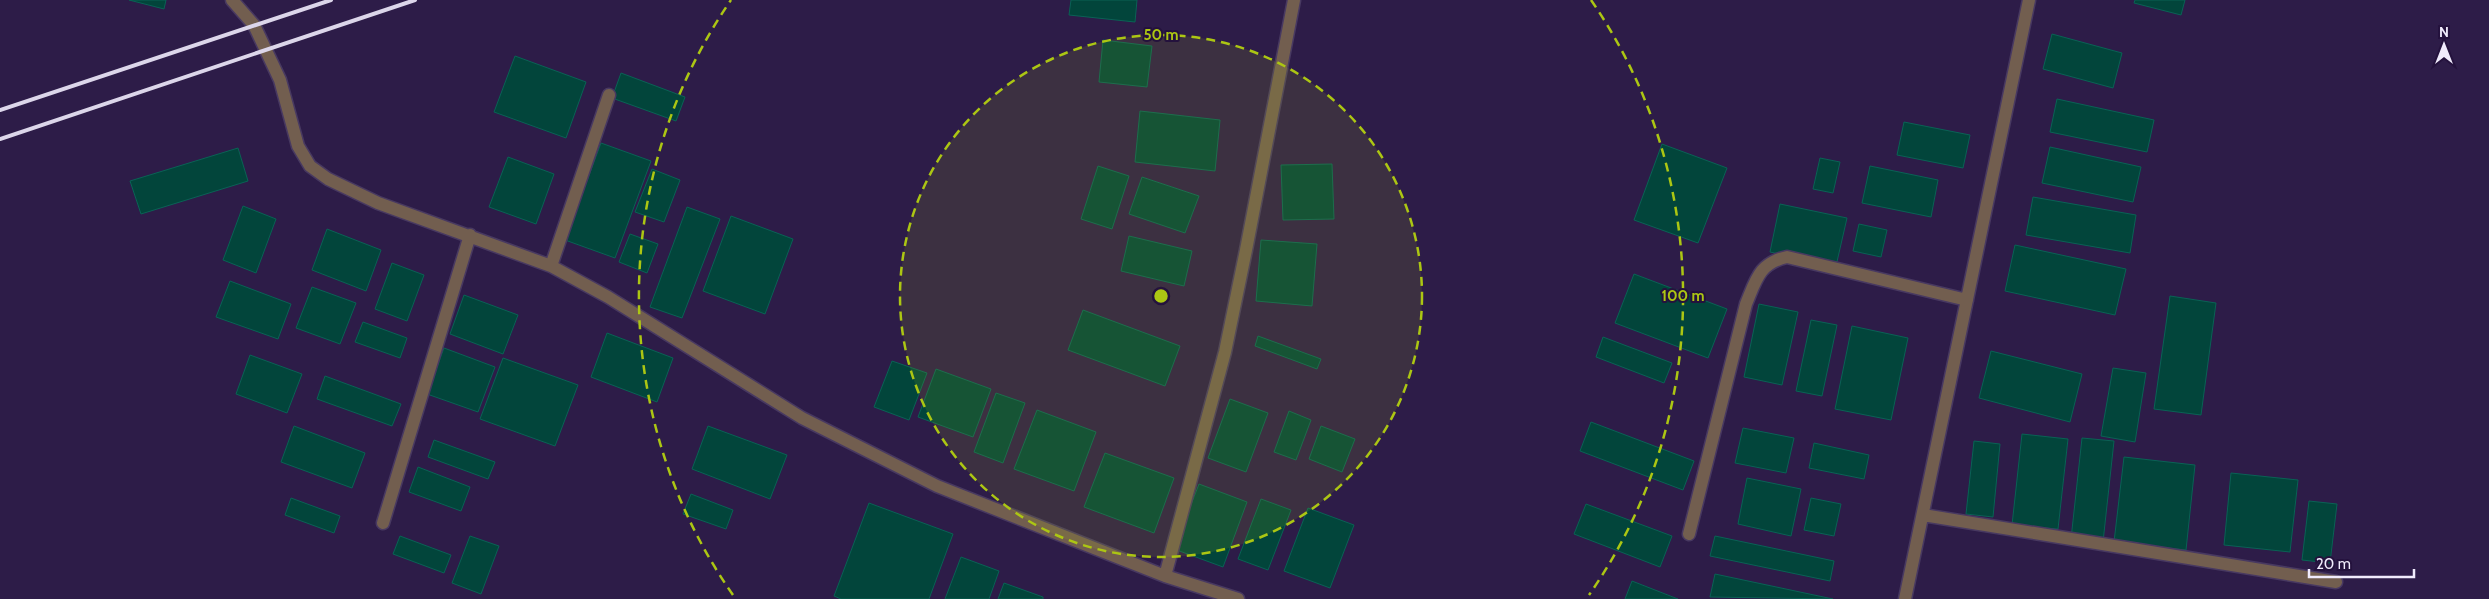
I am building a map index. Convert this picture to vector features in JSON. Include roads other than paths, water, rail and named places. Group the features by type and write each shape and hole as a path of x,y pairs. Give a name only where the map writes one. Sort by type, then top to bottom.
{"street":[{"path":"232,0 254,26 280,80 298,146 310,166 328,179 378,203 470,235 550,266 608,297 802,418 937,486 1165,576 1207,595 1238,599"},
{"path":"1165,576 1224,352 1246,250 1294,0"},
{"path":"1905,599 2029,0"},
{"path":"550,266 609,95"},
{"path":"383,523 470,235"},
{"path":"1689,534 1746,304 1761,271 1772,260 1787,257 1967,300"},
{"path":"1923,515 2336,582"}],"railway":[{"path":"0,110 331,0"},
{"path":"0,139 415,0"}]}
